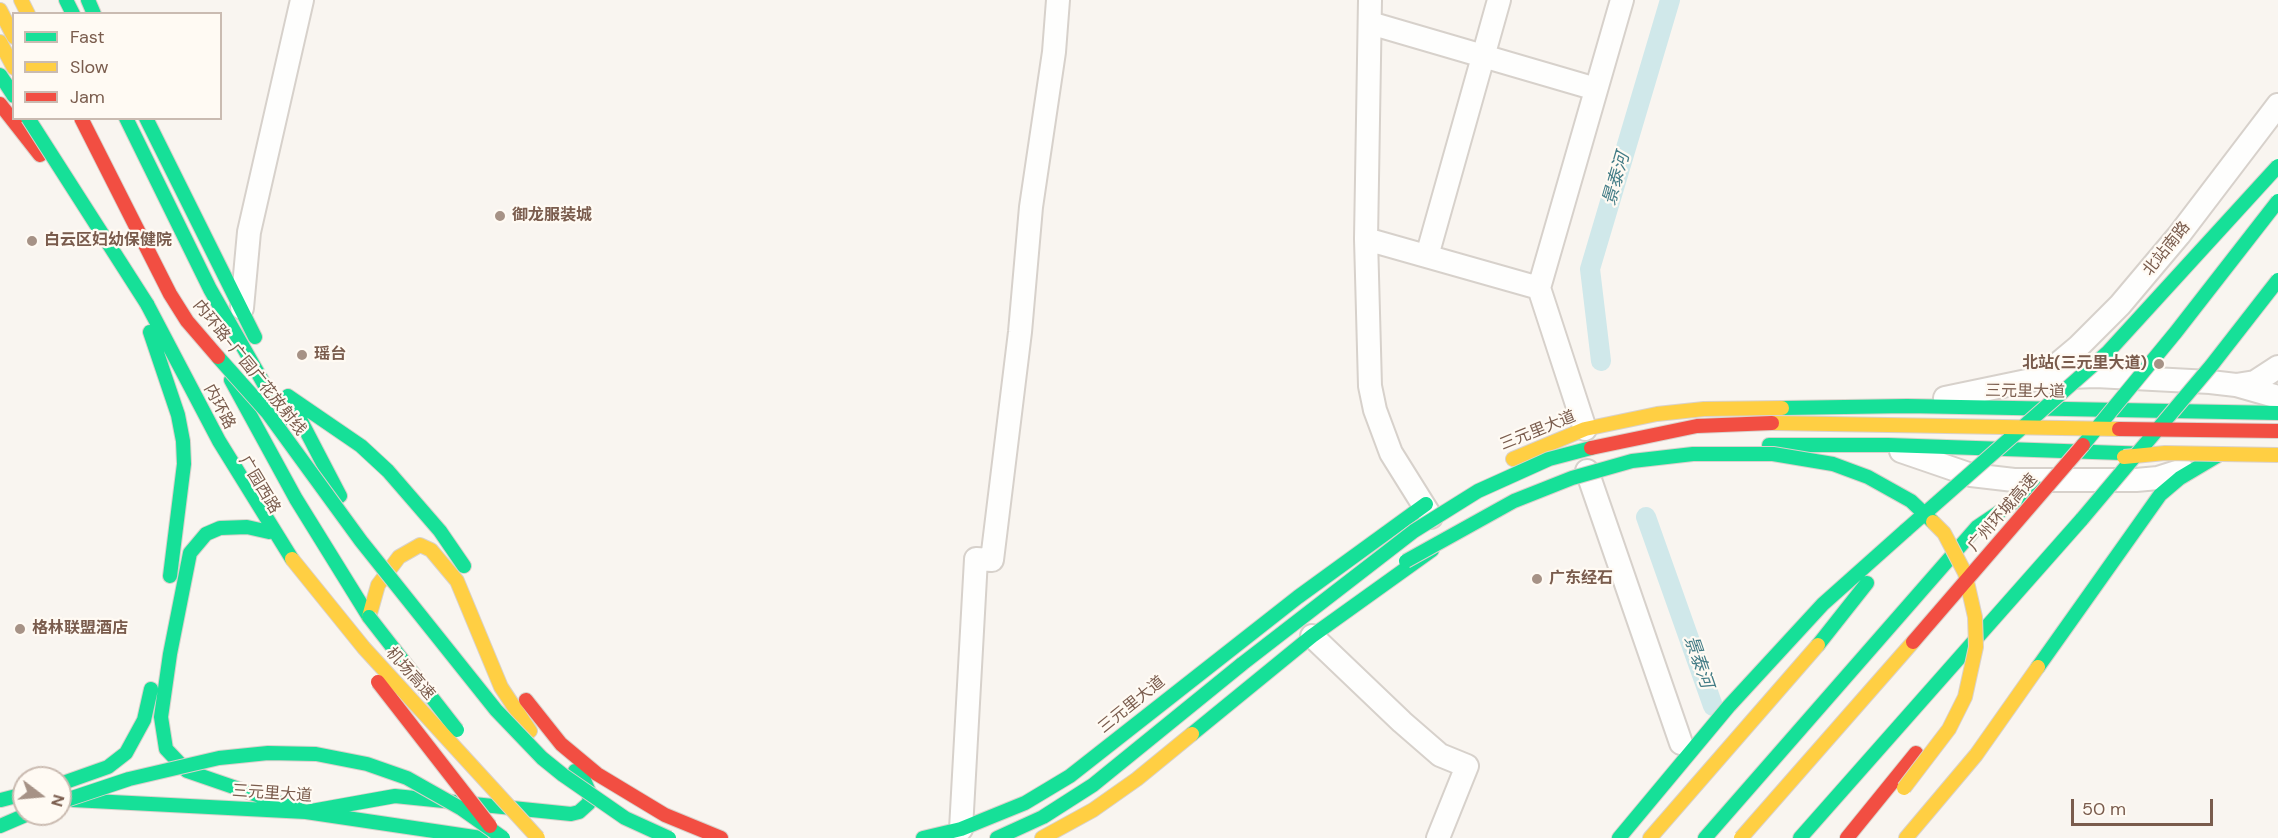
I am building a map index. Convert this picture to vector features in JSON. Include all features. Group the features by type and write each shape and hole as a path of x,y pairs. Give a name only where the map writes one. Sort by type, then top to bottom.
{"main road":[{"path":"21,0 43,7"},
{"path":"0,10 12,33"},
{"path":"0,42 12,64"},
{"path":"0,75 12,93"},
{"path":"0,104 30,145 73,189"},
{"path":"29,120 147,304"},
{"name":"广园西路","path":"41,120 103,247 183,392 268,528 344,638 501,838"},
{"name":"内环路-广园广花放射线","path":"82,120 170,294 187,321 267,412 336,505"},
{"path":"127,120 210,289 336,505 390,576 519,735 542,758 588,793 625,818 669,838"},
{"path":"137,120 154,135"},
{"path":"147,120 263,351"},
{"path":"107,138 172,267"},
{"path":"1619,838 1730,706 1823,604 2108,352 2278,166"},
{"path":"92,190 147,304"},
{"name":"广州环城高速","path":"1741,838 2039,498 2176,332 2278,201"},
{"path":"103,247 122,248 142,237 152,227"},
{"path":"1800,838 2082,519 2211,366 2278,280"},
{"name":"广园西路","path":"183,287 296,499 369,617 539,838"},
{"name":"内环路","path":"147,304 268,528"},
{"path":"150,332 178,415 184,464 167,592"},
{"path":"279,380 337,489 360,569 369,617"},
{"path":"288,396 361,446 388,471 457,553 482,603"},
{"name":"三元里大道","path":"1504,463 1585,429 1657,414 1704,409 1907,406 2278,412"},
{"path":"997,838 1043,816 1093,785 1242,664 1414,531 1478,491 1549,459 1623,438 1697,426 1767,423 2278,430"},
{"path":"1042,838 1093,810 1137,779 1312,636 1436,548 1498,512 1587,471 1641,457 1716,447 1802,444 2278,456"},
{"path":"1705,838 1932,575 1977,527 2000,509 2053,479 2089,465 2126,456 2165,453 2278,456"},
{"path":"1242,664 1352,592 1494,511 1572,478 1632,461 1693,454 1773,454 1833,464 1885,484 1911,501 1934,521 1952,546 1965,573 1971,593 1977,631 1970,680 1958,713 1924,764 1862,838"},
{"path":"1906,838 1976,755 2160,495 2180,478 2217,456"},
{"path":"1454,489 1482,473"},
{"name":"三元里大道","path":"923,838 962,829 1025,803 1070,776 1298,597 1430,502"},
{"path":"2002,632 2082,519"},
{"path":"268,528 220,528 206,534 190,553 161,717 162,737 172,758 187,771 306,812 356,801 395,796 571,814 579,813 589,803 589,790 584,780 532,734 508,701 467,602 441,559 420,545 399,557 378,585 369,617"},
{"name":"机场高速","path":"268,528 357,641 539,838"},
{"path":"1650,838 1839,621 1906,530"},
{"path":"72,780 108,767 126,753 137,736 149,703 164,612"},
{"path":"1847,838 1912,759 1989,651"},
{"path":"520,689 543,723 561,744 597,774 665,815 721,838"},
{"path":"72,790 249,754 316,754 342,758 388,771 427,788 501,838"},
{"path":"72,797 164,770"},
{"name":"三元里大道","path":"72,801 148,802 306,812 481,838"}],"street":[{"path":"242,313 249,232 302,0"},
{"path":"962,829 976,559 992,560 1020,333 1031,207 1054,51 1058,0"},
{"path":"1370,0 1366,239 1368,362 1375,410 1391,453 1430,502 1436,548"},
{"path":"1427,256 1499,0"},
{"path":"1585,429 1548,322 1539,288 1622,0"},
{"path":"1370,23 1596,89"},
{"name":"北站南路","path":"2041,378 2078,347 2120,305 2227,173 2278,105"},
{"path":"2227,173 2278,212"},
{"path":"1366,239 1539,288"},
{"path":"2236,385 2255,382 2278,367"},
{"path":"1907,406 2041,378 2132,376 2236,385 2278,397"},
{"path":"1888,445 1947,468 1979,476 2014,480 2158,478 2217,456"},
{"path":"1587,471 1681,743"},
{"path":"1312,636 1440,755 1467,766 1438,838"},
{"path":"571,814 697,838"}],"waterway":[{"name":"景泰河","path":"1601,361 1590,269 1670,0"},
{"name":"景泰河","path":"1646,517 1713,706"}],"traffic: fast":[{"path":"66,0 72,12"},
{"path":"88,0 93,12"},
{"path":"0,75 12,93"},
{"path":"29,120 147,304"},
{"path":"127,120 210,289 284,419"},
{"path":"147,120 255,337"},
{"path":"1906,530 2108,352 2278,166"},
{"path":"2083,445 2176,332 2278,201"},
{"path":"2082,519 2211,366 2278,280"},
{"path":"147,304 219,441 292,559"},
{"path":"150,332 178,415 183,441 184,464 170,576"},
{"path":"218,357 267,412 361,541 496,710 542,758 563,775 625,818 669,838"},
{"path":"231,380 296,499 369,617"},
{"path":"288,396 361,446 388,471 440,531 464,566"},
{"path":"289,398 340,496"},
{"path":"1782,408 1907,406 2278,413"},
{"path":"1769,445 1888,445 2151,454"},
{"path":"1242,664 1414,531 1478,491 1549,459 1591,448"},
{"path":"1406,561 1514,501 1572,478 1632,461 1693,454 1773,454 1833,464 1868,477 1911,501 1933,522"},
{"path":"2038,667 2160,495 2180,478 2217,456"},
{"path":"1705,838 1977,527 2036,487"},
{"path":"923,838 961,829 1025,803 1070,776 1298,597 1426,504"},
{"path":"1800,838 2082,519"},
{"path":"269,532 247,527 220,528 206,534 190,553 170,654 161,717 166,749 187,771 306,812 395,796 571,814 579,812 589,803 590,794 584,780 575,771"},
{"path":"1619,838 1729,706 1823,604 1906,530"},
{"path":"1192,734 1312,636 1432,550"},
{"path":"1818,645 1867,583"},
{"path":"369,617 457,730"},
{"path":"997,838 1043,817 1093,785 1242,664"},
{"path":"72,780 108,767 126,753 144,720 151,689"},
{"path":"72,798 129,779 219,758 268,753 316,754 367,764 407,778 462,809 503,838"},
{"path":"1,800 12,797"},
{"path":"73,800 306,812 481,838"},
{"path":"0,826 12,821"}],"traffic: slow":[{"path":"21,0 27,12"},
{"path":"0,10 12,33"},
{"path":"0,42 12,64"},
{"path":"1513,459 1585,429 1657,414 1704,409 1782,408"},
{"path":"1772,423 2119,429"},
{"path":"2124,457 2165,453 2278,455"},
{"path":"1904,788 1949,729 1965,697 1976,647 1975,617 1965,573 1944,533 1933,522"},
{"path":"369,617 378,585 399,557 420,545 431,550 457,581 501,687 530,731"},
{"path":"292,559 364,648 538,838"},
{"path":"1741,838 1913,642"},
{"path":"1650,838 1818,645"},
{"path":"1906,838 1976,755 2038,667"},
{"path":"1042,838 1093,810 1137,779 1192,734"}],"traffic: jam":[{"path":"0,104 12,119"},
{"path":"13,120 40,155"},
{"path":"82,120 170,294 187,321 218,357"},
{"path":"1591,448 1697,426 1772,423"},
{"path":"2119,429 2278,431"},
{"path":"1913,642 2083,445"},
{"path":"378,682 490,826"},
{"path":"526,700 561,744 597,774 665,815 721,838"},
{"path":"1847,838 1916,753"}],"place":[{"name":"御龙服装城","path":"500,216"},
{"name":"白云区妇幼保健院","path":"32,241"},
{"name":"瑶台","path":"302,355"},
{"name":"北站(三元里大道)","path":"2159,364"},
{"name":"广东经石","path":"1537,579"},
{"name":"格林联盟酒店","path":"20,629"}]}
